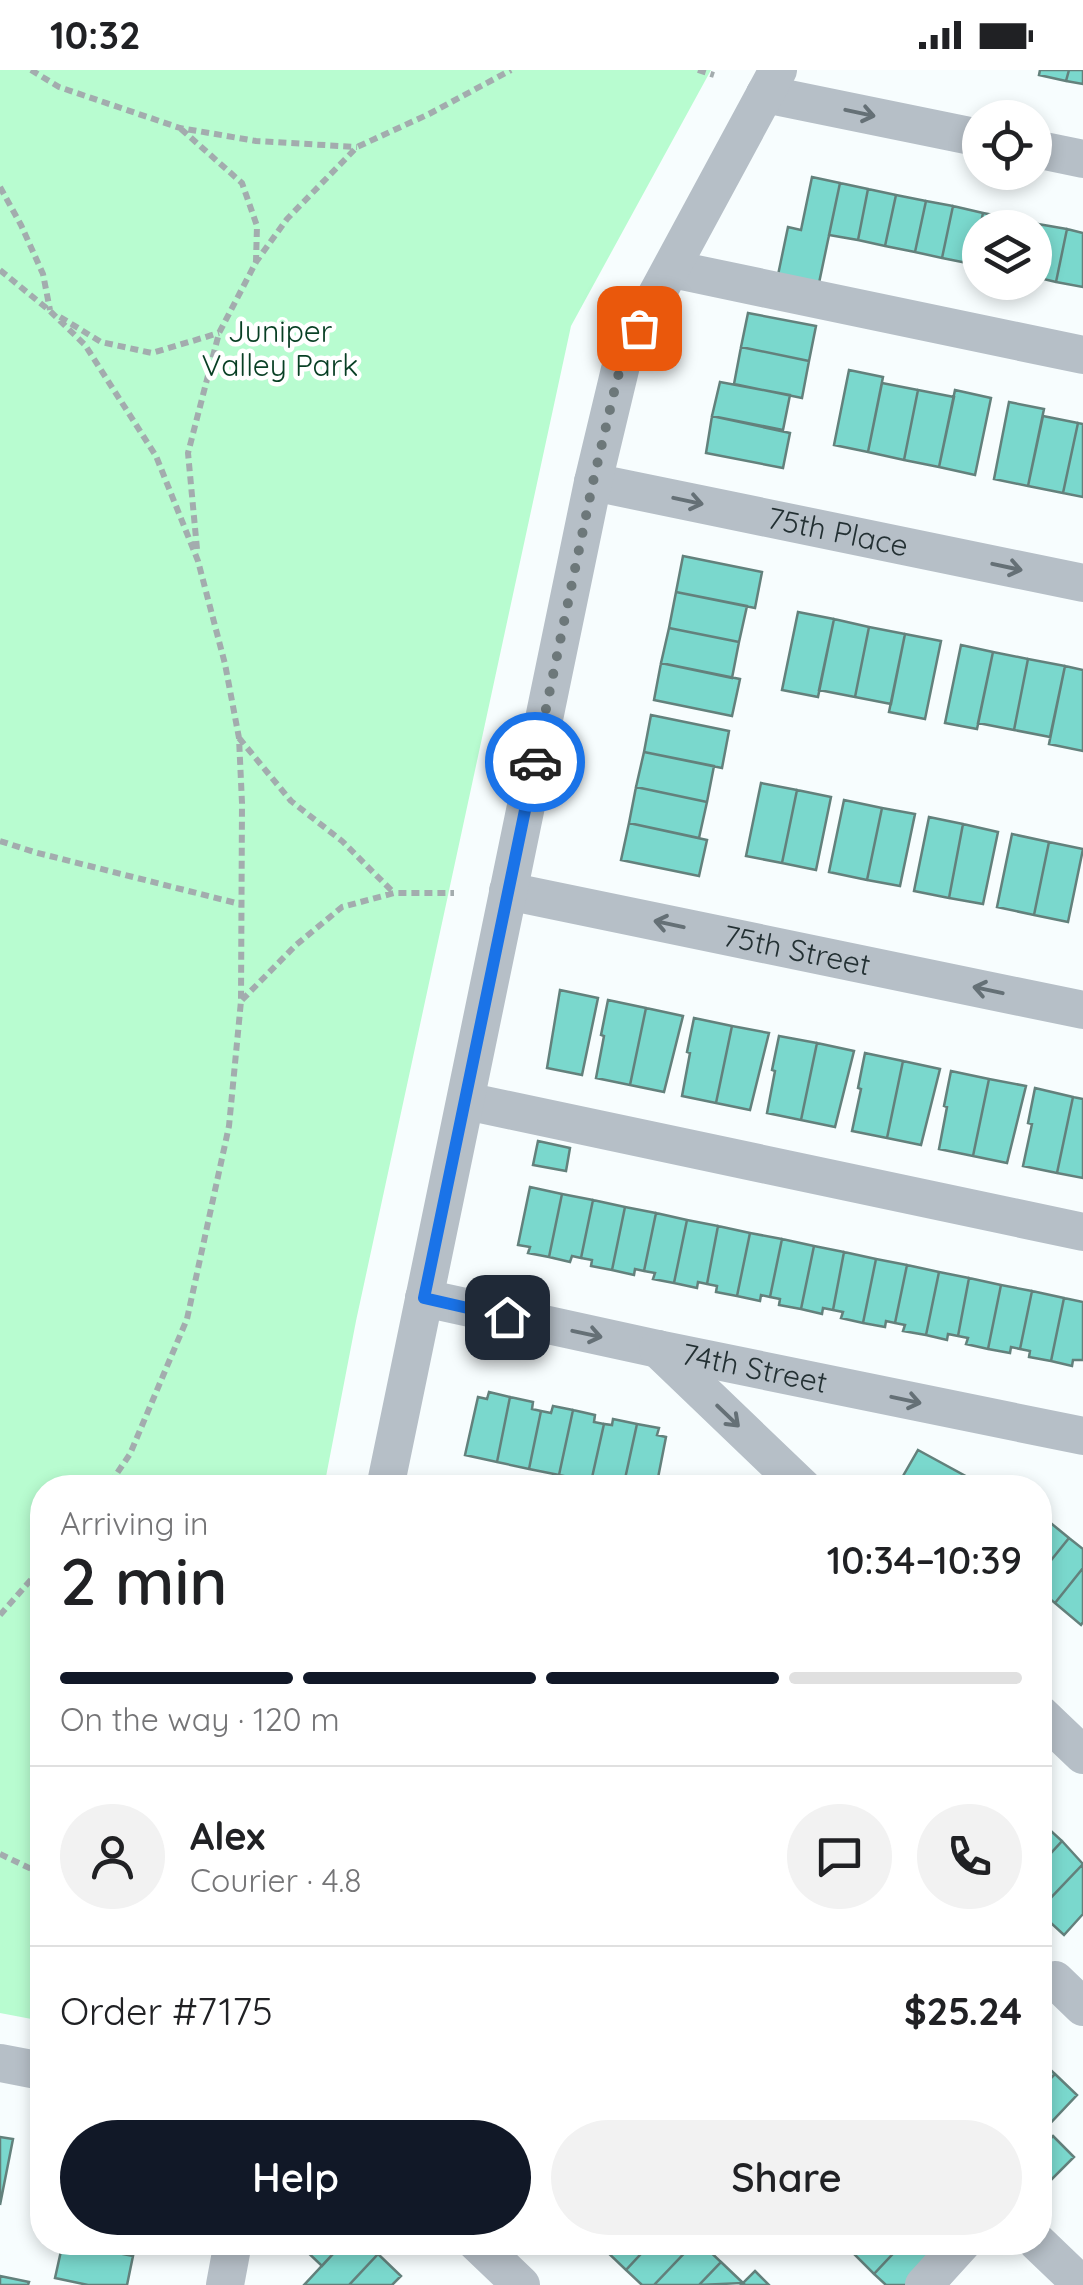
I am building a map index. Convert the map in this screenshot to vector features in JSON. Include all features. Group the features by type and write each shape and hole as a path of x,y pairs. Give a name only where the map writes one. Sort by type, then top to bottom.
{"street":[{"path":"388,1475 593,482 623,357 771,82 962,133"},
{"path":"1052,153 1083,159"},
{"path":"672,270 1083,355"},
{"name":"75th Place","path":"593,482 1083,582"},
{"name":"75th Street","path":"508,891 1083,1010"},
{"path":"466,1101 1083,1232"},
{"name":"74th Street","path":"424,1298 1083,1436"},
{"path":"658,1349 789,1475"},
{"path":"1052,1725 1083,1755"},
{"path":"1055,1980 1083,2007"},
{"path":"0,2062 30,2068"},
{"path":"490,2255 521,2285"},
{"path":"924,2285 952,2255"},
{"path":"1051,2255 1082,2285"}],"path":[{"path":"31,70 59,87 180,128 256,141 357,147"},
{"path":"198,560 188,453 219,332 256,262 287,220 357,147 511,70"},
{"path":"698,70 714,75"},
{"path":"180,128 242,183 257,226 256,262"},
{"path":"0,187 44,274 50,310 101,342 152,353 219,332"},
{"path":"0,270 50,310 85,345 156,456 198,560 225,664 238,738 242,803 242,1000 229,1126 188,1319 130,1454 116,1475"},
{"path":"238,738 292,801 342,841 394,893"},
{"path":"0,840 241,904"},
{"path":"242,1000 296,945 342,907 394,893 454,893"},
{"path":"0,1615 30,1581"},
{"path":"0,1854 30,1868"}],"green space":[{"name":"Juniper Valley Park","path":"0,70 711,70 571,326 356,1321 326,1475 30,1475 30,2019 0,2013"}],"building":[{"path":"1040,70 1069,70 1066,81 1039,75"},
{"path":"1069,70 1083,70 1083,84 1066,81"},
{"path":"812,177 840,183 819,283 778,275 788,227 801,230"},
{"path":"840,183 868,189 858,240 829,235"},
{"path":"868,189 896,195 885,246 858,240"},
{"path":"896,195 926,201 915,252 885,246"},
{"path":"926,201 953,206 942,258 915,252"},
{"path":"953,206 970,210 962,210 962,262 942,258"},
{"path":"1052,226 1067,229 1056,282 1052,281"},
{"path":"1067,229 1083,233 1083,287 1056,282"},
{"path":"748,313 816,326 809,361 741,347"},
{"path":"741,347 809,361 802,398 734,384"},
{"path":"849,370 883,377 868,452 834,445"},
{"path":"720,382 790,395 783,430 712,416"},
{"path":"882,383 918,390 904,460 868,452"},
{"path":"918,390 954,397 939,467 904,460"},
{"path":"955,390 991,398 975,475 939,467"},
{"path":"1009,402 1044,409 1028,486 994,479"},
{"path":"712,416 790,433 783,468 706,453"},
{"path":"1043,416 1078,423 1063,493 1028,486"},
{"path":"1078,423 1083,424 1083,497 1063,493"},
{"path":"683,556 762,572 755,608 676,592"},
{"path":"676,592 747,606 739,642 669,628"},
{"path":"798,612 834,619 818,697 782,690"},
{"path":"834,619 869,627 855,697 819,690"},
{"path":"869,627 905,634 891,704 855,697"},
{"path":"669,628 739,642 732,678 661,663"},
{"path":"905,634 941,641 925,719 889,712"},
{"path":"961,645 993,652 977,729 945,723"},
{"path":"993,652 1028,659 1014,730 978,723"},
{"path":"1028,659 1065,666 1050,737 1014,730"},
{"path":"661,663 740,679 732,716 654,700"},
{"path":"1065,666 1083,670 1083,751 1049,744"},
{"path":"651,715 729,731 722,768 644,752"},
{"path":"644,752 714,766 707,802 636,787"},
{"path":"761,783 797,790 782,863 746,856"},
{"path":"636,787 707,802 699,838 629,823"},
{"path":"797,790 831,797 816,870 782,863"},
{"path":"844,800 882,808 867,880 829,872"},
{"path":"882,808 915,814 900,886 867,880"},
{"path":"929,817 963,824 949,898 914,891"},
{"path":"629,823 707,840 699,876 621,860"},
{"path":"963,824 998,832 983,904 949,898"},
{"path":"1012,834 1049,842 1034,915 997,907"},
{"path":"1049,842 1083,849 1068,922 1034,915"},
{"path":"560,990 598,998 582,1075 547,1068"},
{"path":"608,1000 646,1008 630,1085 596,1078"},
{"path":"646,1008 683,1016 664,1092 630,1085"},
{"path":"694,1018 732,1026 716,1103 682,1096"},
{"path":"732,1026 769,1033 750,1110 716,1103"},
{"path":"779,1036 817,1043 801,1120 767,1113"},
{"path":"817,1043 854,1051 835,1127 801,1120"},
{"path":"865,1053 903,1061 887,1138 852,1131"},
{"path":"903,1061 940,1069 921,1145 887,1138"},
{"path":"951,1071 989,1079 973,1156 939,1149"},
{"path":"989,1079 1026,1086 1007,1163 973,1156"},
{"path":"1035,1088 1073,1097 1057,1173 1023,1166"},
{"path":"1073,1097 1083,1099 1083,1178 1057,1173"},
{"path":"538,1141 570,1148 566,1171 533,1165"},
{"path":"530,1187 562,1194 549,1257 528,1253 530,1247 518,1245"},
{"path":"562,1194 593,1200 581,1258 572,1256 570,1262 549,1257"},
{"path":"593,1200 625,1207 612,1270 591,1266 592,1260 581,1258"},
{"path":"625,1207 656,1213 644,1271 635,1269 634,1275 612,1270"},
{"path":"656,1213 687,1220 674,1283 653,1279 655,1273 644,1271"},
{"path":"687,1220 718,1226 707,1284 698,1282 697,1288 674,1283"},
{"path":"718,1226 750,1233 737,1296 716,1292 717,1286 707,1284"},
{"path":"750,1233 782,1239 770,1297 761,1295 760,1301 737,1296"},
{"path":"782,1239 814,1246 801,1309 779,1305 780,1299 770,1297"},
{"path":"814,1246 844,1252 833,1310 823,1308 822,1314 801,1309"},
{"path":"844,1252 876,1259 863,1323 841,1318 843,1312 833,1310"},
{"path":"876,1259 907,1265 895,1323 886,1321 885,1327 863,1323"},
{"path":"907,1265 939,1272 926,1335 903,1331 905,1325 895,1323"},
{"path":"939,1272 969,1278 958,1336 948,1334 947,1340 926,1335"},
{"path":"969,1278 1001,1285 988,1349 966,1344 968,1338 958,1336"},
{"path":"1001,1285 1032,1291 1020,1349 1011,1347 1010,1353 988,1349"},
{"path":"1032,1291 1064,1298 1051,1361 1029,1357 1030,1351 1020,1349"},
{"path":"1064,1298 1083,1302 1083,1360 1073,1360 1072,1366 1051,1361"},
{"path":"489,1392 510,1397 497,1462 465,1455 478,1397 487,1399"},
{"path":"510,1397 533,1402 532,1409 541,1411 529,1469 497,1462"},
{"path":"553,1406 573,1410 559,1475 529,1469 541,1411 551,1413"},
{"path":"573,1410 595,1415 594,1422 604,1424 593,1475 559,1475"},
{"path":"613,1419 637,1424 626,1475 593,1475 604,1424 612,1425"},
{"path":"637,1424 659,1428 657,1435 666,1437 659,1475 626,1475"},
{"path":"918,1450 964,1475 904,1475"},
{"path":"1052,1524 1069,1538 1052,1559"},
{"path":"1069,1538 1083,1549 1083,1568 1055,1603 1052,1601 1052,1559"},
{"path":"1083,1568 1083,1622 1081,1625 1055,1603"},
{"path":"1052,1832 1062,1841 1052,1852"},
{"path":"1062,1841 1083,1864 1052,1897 1052,1852"},
{"path":"1083,1864 1083,1914 1064,1935 1052,1924 1052,1896"},
{"path":"1055,2074 1077,2095 1052,2121"},
{"path":"0,2137 13,2139 0,2205"},
{"path":"1052,2137 1074,2157 1052,2179"},
{"path":"60,2255 133,2256 127,2285 88,2285 55,2278"},
{"path":"310,2255 332,2255 322,2266"},
{"path":"332,2255 377,2255 349,2285 304,2285"},
{"path":"377,2255 401,2276 392,2285 349,2285"},
{"path":"610,2255 640,2255 626,2270"},
{"path":"640,2255 683,2255 654,2285 642,2285 626,2270"},
{"path":"683,2255 714,2255 721,2262 699,2285 654,2285"},
{"path":"855,2255 892,2255 874,2274"},
{"path":"892,2255 935,2255 907,2285 886,2285 874,2274"},
{"path":"721,2262 743,2283 699,2285"},
{"path":"755,2271 769,2285 741,2285"},
{"path":"0,2276 29,2282 0,2285"}],"way so far":[{"path":"535,762 615,388 623,357 639,328"}],"route":[{"path":"507,1317 424,1298 535,762"}]}
